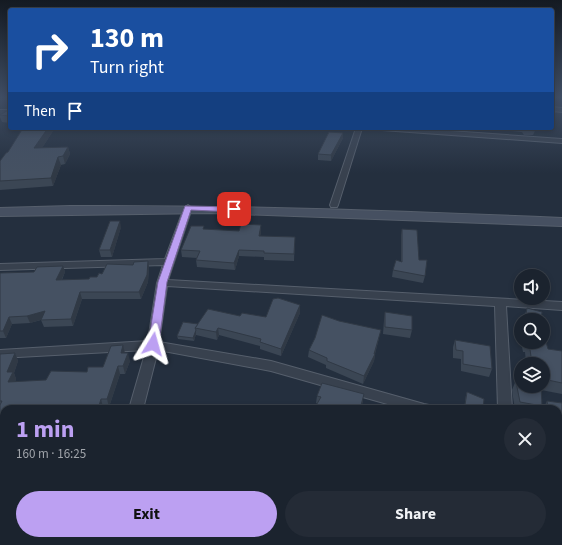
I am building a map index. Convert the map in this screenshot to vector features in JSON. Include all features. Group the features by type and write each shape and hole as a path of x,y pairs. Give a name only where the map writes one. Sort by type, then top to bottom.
{"main road":[{"path":"0,204 110,199 189,200 562,222"},
{"path":"0,212 74,209 311,208 334,204 562,213"}],"street":[{"path":"334,204 358,130"},
{"path":"410,130 562,141"},
{"path":"137,405 153,344 162,282 188,208"},
{"path":"0,267 169,262"},
{"path":"162,282 412,296 500,304 562,306"},
{"path":"500,304 505,405"},
{"path":"0,354 153,344 271,366 410,405"}],"building":[{"path":"22,130 47,130 34,148 68,147 63,156 58,157 51,178 0,181 0,161 8,152"},
{"path":"329,132 343,133 331,155 318,154"},
{"path":"110,221 120,221 110,250 99,250"},
{"path":"241,224 261,225 259,236 295,237 294,254 239,250 234,263 196,260 200,251 181,250 191,226 204,226 203,229 239,231"},
{"path":"402,229 417,230 419,260 427,260 425,276 393,270 396,260 402,262"},
{"path":"148,261 147,275 139,292 80,292 71,319 41,320 45,311 27,316 9,317 3,331 0,331 0,273 34,272 37,267 63,266 56,280 89,279 90,277 97,277 99,273 102,274 107,264 133,265 134,262"},
{"path":"278,298 300,305 281,349 260,342 261,339 218,328 216,332 195,328 208,309 240,316 242,313 266,317 273,299"},
{"path":"527,308 542,312 542,313 526,313"},
{"path":"385,312 412,316 412,330 385,327"},
{"path":"322,315 339,321 381,330 375,354 364,376 327,361 327,358 309,350 315,338"},
{"path":"183,322 198,324 195,328 196,330 193,338 177,336"},
{"path":"455,340 490,346 492,369 463,364 463,351 456,350"},
{"path":"123,345 121,353 128,353 123,366 118,366 107,399 101,399 99,405 0,405 2,401 0,401 0,354 15,353 7,372 13,372 8,382 46,380 51,371 87,372 88,367 103,367 111,346"},
{"path":"530,349 562,351 562,383 550,380 550,357 531,357"},
{"path":"322,383 364,394 361,405 316,405 321,397 317,396"},
{"path":"467,392 484,399 483,405 465,405"},
{"path":"518,393 541,393 542,405 520,402"},
{"path":"547,401 562,403 562,405 548,405"}],"route":[{"path":"153,344 162,282 188,208 234,209"}]}
